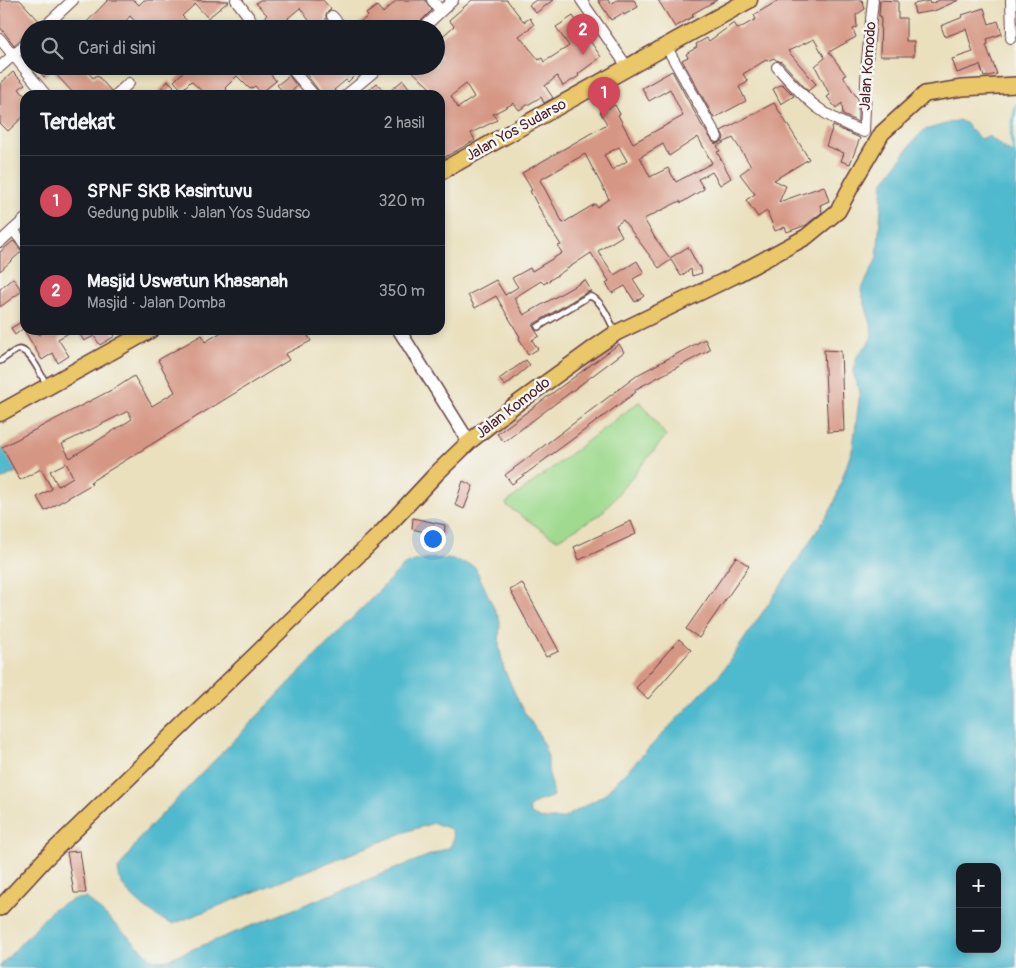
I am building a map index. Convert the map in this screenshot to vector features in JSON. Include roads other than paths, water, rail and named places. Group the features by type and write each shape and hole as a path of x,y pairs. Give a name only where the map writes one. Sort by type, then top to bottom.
{"highway":[{"name":"Jalan Yos Sudarso","path":"445,169 749,0"},
{"path":"2,409 48,387 141,335"}],"main road":[{"name":"Jalan Komodo","path":"469,442 511,408 616,333 734,276 813,232 838,211 882,133 925,94 962,88 1000,85 1016,86"},
{"path":"0,908 46,858 380,534 469,442"}],"street":[{"path":"52,20 73,0"},
{"path":"236,0 251,20"},
{"path":"432,0 441,11"},
{"path":"432,20 453,0"},
{"path":"581,0 628,68"},
{"name":"Jalan Komodo","path":"777,67 813,105 842,124 864,132 867,60 873,0"},
{"path":"1011,0 1011,38"},
{"path":"332,16 336,20"},
{"path":"0,39 20,62"},
{"path":"666,46 717,137"},
{"path":"0,67 20,49"},
{"path":"30,75 42,90"},
{"path":"297,75 310,90"},
{"path":"352,90 370,75"},
{"path":"121,90 129,83"},
{"path":"0,242 20,223"},
{"path":"12,230 20,239"},
{"name":"Jalan Komodo","path":"402,335 469,442"}],"lane":[{"path":"538,327 589,296 595,297 599,302 616,333"},
{"path":"0,361 18,350 24,350 29,354 48,387"}],"water":[{"path":"959,120 965,123 980,139 988,136 1016,156 1016,968 0,968 53,909 74,899 87,898 152,959 163,961 450,847 454,838 451,829 434,823 408,831 173,924 145,908 132,896 122,883 118,870 143,834 403,566 411,562 439,558 475,567 500,621 499,646 504,669 520,705 540,736 548,757 548,770 553,796 532,805 529,808 531,814 541,819 562,819 604,795 721,673 833,506 853,447 860,392 853,373 857,356 868,344 872,336 871,324 861,291 877,258 883,183 915,139 925,130"},
{"path":"3,448 16,472 0,480 0,449"}],"waterway":[{"path":"1015,157 1011,137 1016,105"}],"place":[{"name":"Masjid Uswatun Khasanah","path":"583,55"},
{"name":"SPNF SKB Kasintuvu","path":"604,118"}]}
